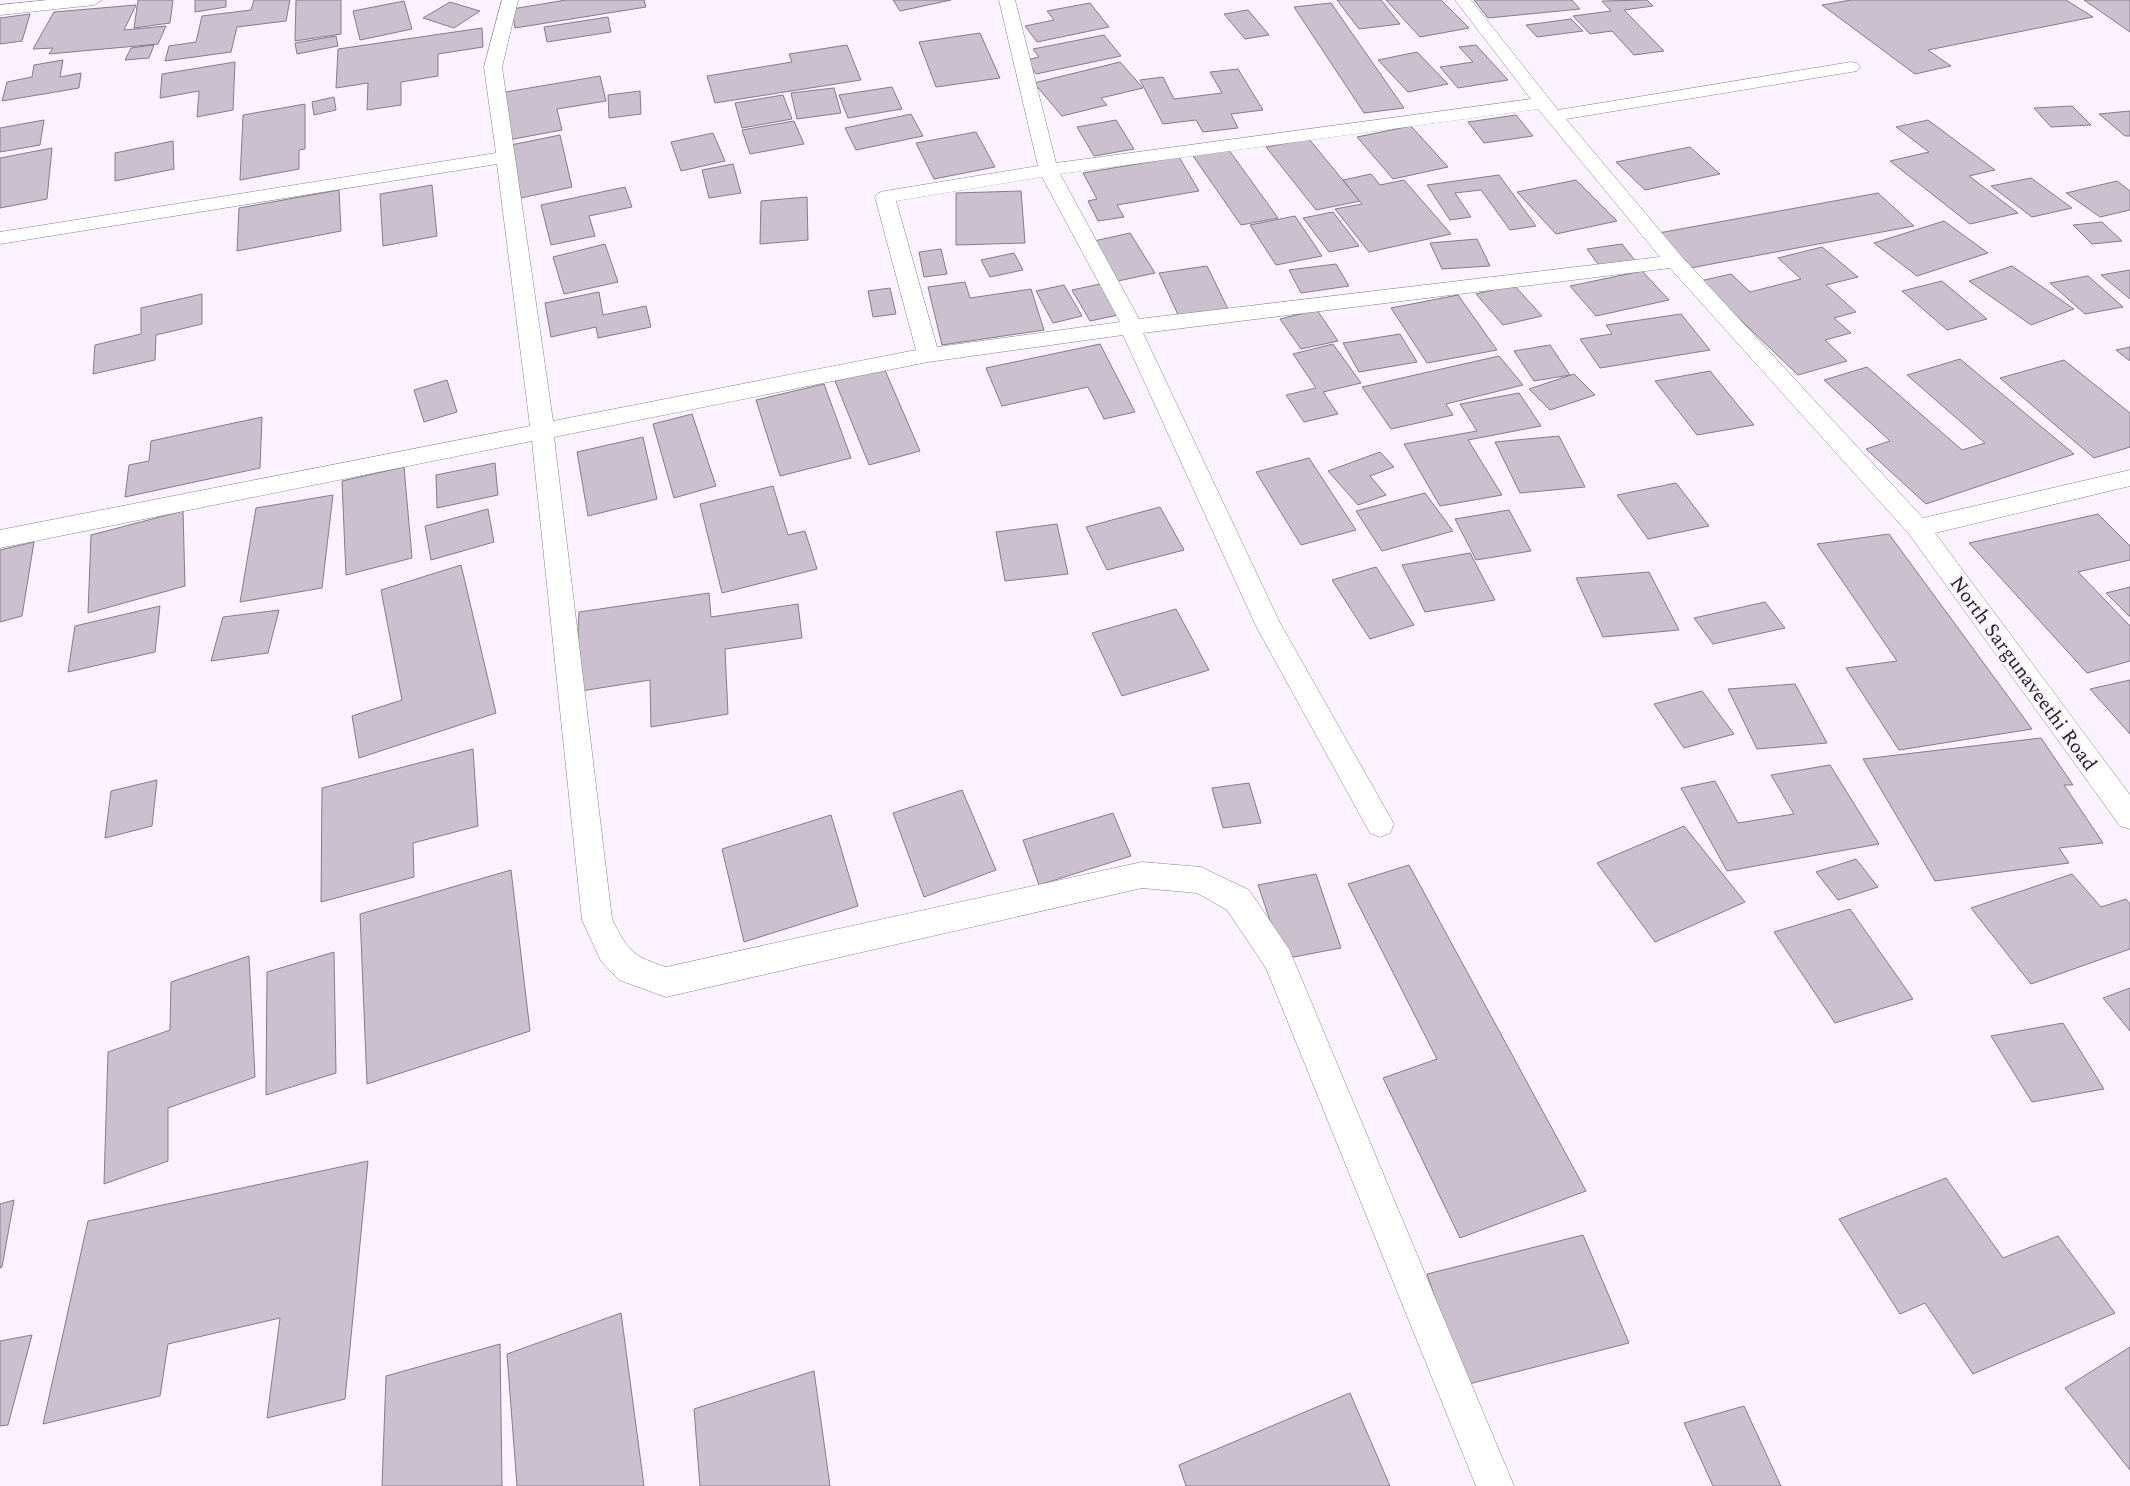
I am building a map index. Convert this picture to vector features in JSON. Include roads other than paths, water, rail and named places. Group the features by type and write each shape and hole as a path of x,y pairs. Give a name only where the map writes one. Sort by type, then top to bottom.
{"street":[{"path":"0,10 94,0"},
{"path":"510,0 493,67 542,432 597,920 612,951 630,970 666,982 1142,875 1201,880 1238,900 1278,959 1495,1486"},
{"path":"1007,0 1048,170 1133,327"},
{"name":"North Sargunaveethi Road","path":"1462,0 1674,261 1918,528 2130,817"},
{"path":"928,355 885,197 1048,170 1549,109 1851,67"},
{"path":"0,238 505,157"},
{"path":"0,539 928,355 1133,327 1674,261"},
{"path":"1133,327 1130,328 1269,626 1380,824"},
{"path":"1918,528 2130,478"}]}
